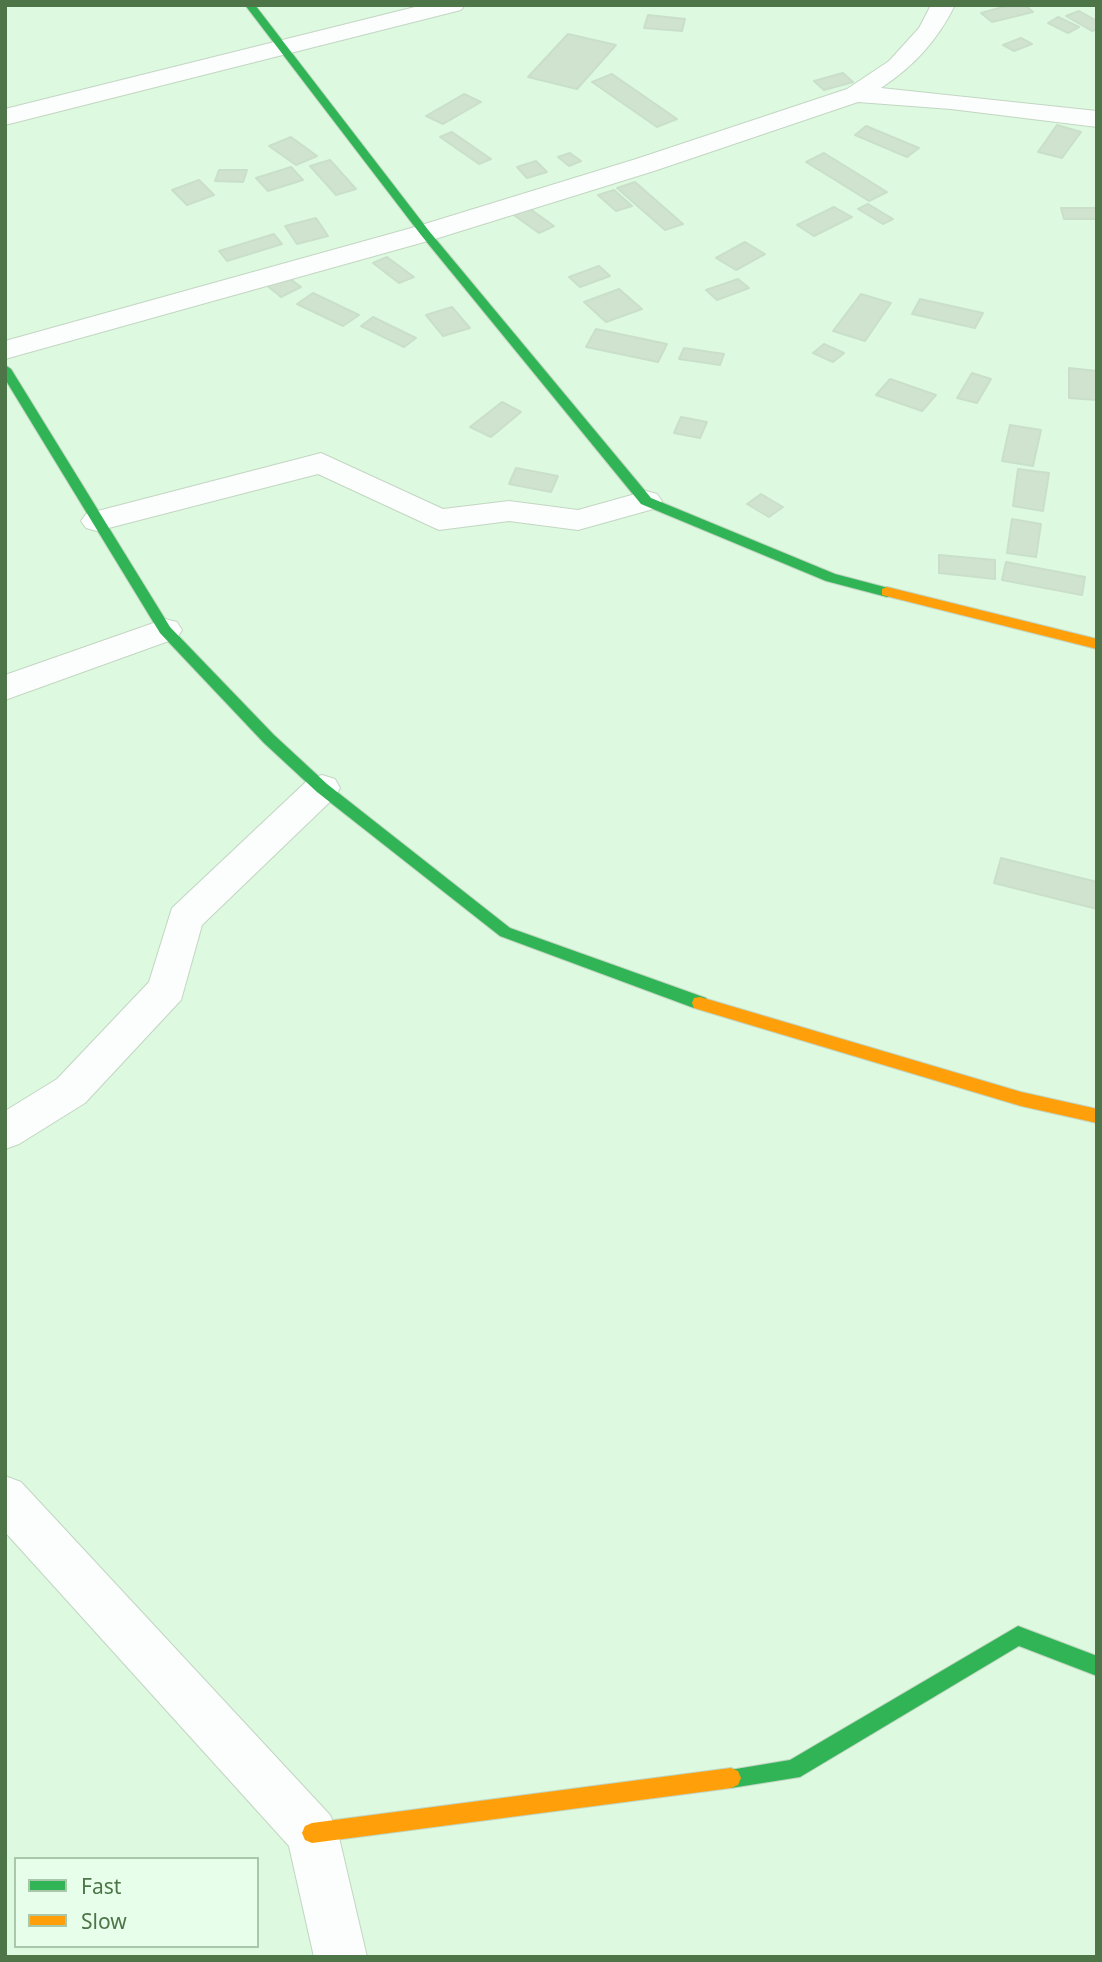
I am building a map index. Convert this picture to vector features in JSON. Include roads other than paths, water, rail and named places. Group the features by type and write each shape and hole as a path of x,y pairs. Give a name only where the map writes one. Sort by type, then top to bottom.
{"street":[{"path":"250,5 280,48 425,233 646,501 831,578 1097,644"},
{"path":"5,117 453,5"},
{"path":"5,350 425,233 645,165 856,94 898,66 930,31 943,5"},
{"path":"856,94 951,101 1097,119"},
{"path":"5,369 164,630 269,739 322,788 505,932 734,1015 1021,1099 1097,1116"},
{"path":"97,521 321,463 439,520 509,511 578,520 646,501"},
{"path":"5,688 164,630"},
{"path":"5,1132 71,1091 167,989 185,918 322,788"},
{"path":"5,1498 312,1833 341,1957"},
{"path":"312,1833 793,1770 1018,1636 1097,1666"}]}
